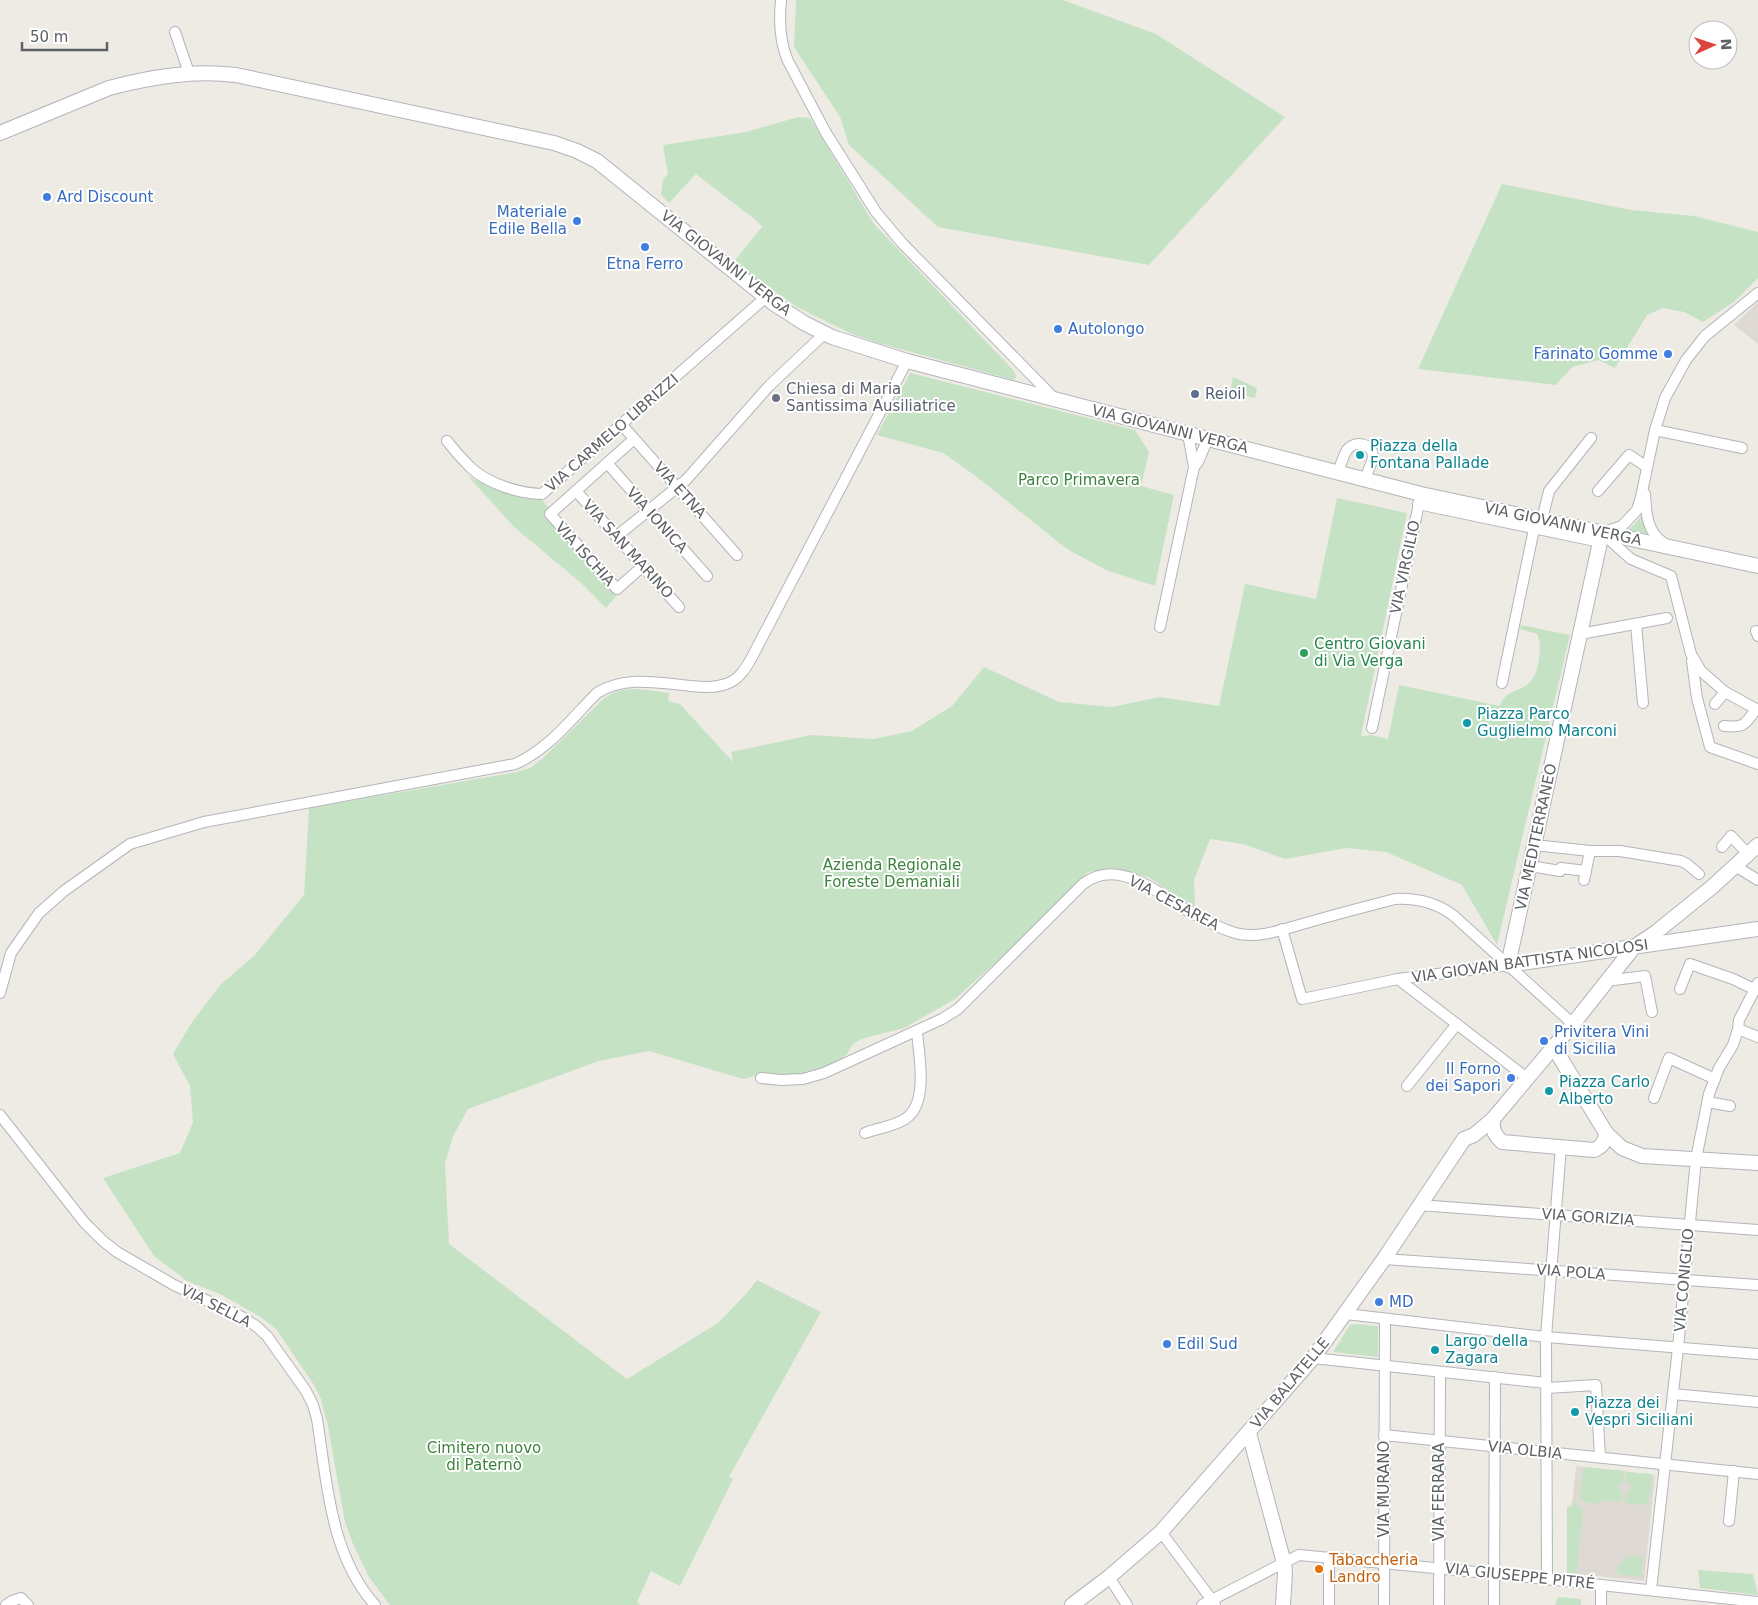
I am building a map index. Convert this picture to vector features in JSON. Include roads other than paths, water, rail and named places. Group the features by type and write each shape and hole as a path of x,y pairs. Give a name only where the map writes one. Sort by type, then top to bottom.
{"street":[{"path":"781,0 783,50 826,133 876,212 902,244 1055,399"},
{"path":"175,32 189,73"},
{"name":"VIA GIOVANNI VERGA","path":"0,133 109,88 145,79 189,73 214,72 236,75 554,143 597,161 766,297 804,324 824,334 907,360 1365,479 1420,499 1601,537 1668,546 1758,566"},
{"path":"1758,293 1705,336 1686,360 1665,398 1654,430 1637,510 1622,526 1601,537 1631,559 1671,576 1691,654 1697,698 1710,747 1758,764"},
{"name":"VIA CARMELO LIBRIZZI","path":"447,441 471,468 487,478 505,486 542,494 612,430 622,425 766,297"},
{"path":"616,536 676,486 686,480 769,386 824,334"},
{"path":"0,993 11,953 39,913 64,891 130,844 204,822 515,764 528,759 541,748 597,693 620,683 635,681 704,687 727,684 738,678 746,669 907,360"},
{"name":"VIA ETNA","path":"622,425 738,555"},
{"path":"1654,430 1742,448"},
{"path":"1160,627 1194,467 1188,434"},
{"path":"1194,467 1208,438"},
{"path":"1502,683 1538,524 1549,491 1592,438"},
{"path":"576,491 634,439"},
{"path":"1338,472 1348,449 1352,446 1363,444 1368,446 1373,457 1365,479"},
{"path":"1598,491 1629,455 1647,467"},
{"name":"VIA IONICA","path":"607,464 708,576"},
{"path":"1644,483 1646,510 1650,524 1655,536 1668,546"},
{"name":"VIA ISCHIA","path":"576,491 550,514 617,590 643,566"},
{"name":"VIA SAN MARINO","path":"576,491 679,607"},
{"name":"VIA VIRGILIO","path":"1372,728 1420,499"},
{"name":"VIA MEDITERRANEO","path":"1508,965 1601,537"},
{"path":"1580,634 1667,618"},
{"path":"1636,624 1643,703"},
{"path":"1691,654 1701,671 1725,692 1757,709 1746,724 1740,727 1724,726"},
{"path":"1715,704 1725,692"},
{"path":"1634,947 1655,933 1712,887 1753,850 1731,836 1722,847"},
{"path":"1534,845 1590,851 1620,851 1682,861 1699,874"},
{"path":"1530,866 1560,871 1561,868 1585,876 1590,851"},
{"path":"1735,866 1758,880"},
{"name":"VIA CESAREA","path":"761,1078 802,1079 824,1073 898,1038 917,1032 958,1009 1072,894 1096,877 1117,875 1140,881 1190,912 1236,934 1260,934 1395,899 1413,899 1425,902 1446,910 1573,1024"},
{"name":"VIA GIOVAN BATTISTA NICOLOSI","path":"1282,929 1302,999 1398,979 1758,929"},
{"name":"VIA BALATELLE","path":"1072,1605 1109,1577 1161,1532 1249,1433 1313,1358 1346,1314 1464,1139 1474,1135 1493,1119 1524,1076 1573,1024 1634,947"},
{"path":"1680,989 1690,964 1733,979 1755,992"},
{"path":"1606,981 1645,976 1652,1012"},
{"path":"1398,979 1524,1076"},
{"name":"VIA CONIGLIO","path":"1652,1590 1696,1159 1708,1102 1719,1068 1733,1045 1739,1020 1755,992"},
{"path":"1407,1086 1457,1024"},
{"path":"1738,1029 1758,1037"},
{"path":"865,1133 905,1119 916,1106 920,1077 917,1032"},
{"path":"1558,1041 1606,1133 1622,1148 1642,1156 1758,1162"},
{"path":"1654,1098 1669,1058 1715,1080"},
{"path":"1708,1102 1730,1106"},
{"name":"VIA SELLA","path":"0,1114 84,1222 103,1241 117,1252 174,1285 256,1326 277,1348 298,1378 313,1405 337,1532 360,1585 375,1605"},
{"path":"1493,1119 1492,1129 1502,1142"},
{"path":"1474,1135 1502,1142 1561,1151 1594,1150 1599,1148 1604,1142 1606,1133"},
{"path":"1547,1579 1546,1452 1548,1335 1551,1271 1561,1151"},
{"name":"VIA GORIZIA","path":"1419,1205 1758,1230"},
{"name":"VIA POLA","path":"1384,1260 1758,1285"},
{"path":"1346,1314 1678,1348 1758,1354"},
{"name":"VIA MURANO","path":"1384,1318 1384,1605"},
{"path":"1313,1358 1384,1369 1495,1381 1547,1385 1596,1385 1600,1457"},
{"name":"VIA FERRARA","path":"1439,1605 1440,1375"},
{"path":"1494,1605 1495,1381"},
{"path":"1673,1394 1758,1402"},
{"path":"1249,1433 1284,1563 1283,1605"},
{"name":"VIA OLBIA","path":"1384,1435 1758,1474"},
{"path":"1729,1521 1734,1471"},
{"path":"1161,1532 1214,1602"},
{"name":"VIA GIUSEPPE PITRÉ","path":"1202,1605 1214,1602 1299,1555 1758,1602"},
{"path":"1330,1557 1330,1605"},
{"path":"1109,1577 1127,1605"},
{"path":"1601,1605 1602,1585"},
{"path":"6,1605 12,1600 21,1598 28,1605"}],"place":[{"name":"Ard Discount","path":"47,197"},
{"name":"Materiale Edile Bella","path":"577,221"},
{"name":"Etna Ferro","path":"645,247"},
{"name":"Autolongo","path":"1058,329"},
{"name":"Farinato Gomme","path":"1668,354"},
{"name":"Reioil","path":"1195,394"},
{"name":"Chiesa di Maria Santissima Ausiliatrice","path":"776,398"},
{"name":"Piazza della Fontana Pallade","path":"1360,455"},
{"name":"Centro Giovani di Via Verga","path":"1304,653"},
{"name":"Piazza Parco Guglielmo Marconi","path":"1467,723"},
{"name":"Privitera Vini di Sicilia","path":"1544,1041"},
{"name":"Il Forno dei Sapori","path":"1511,1078"},
{"name":"Piazza Carlo Alberto","path":"1549,1091"},
{"name":"MD","path":"1379,1302"},
{"name":"Edil Sud","path":"1167,1344"},
{"name":"Largo della Zagara","path":"1435,1350"},
{"name":"Piazza dei Vespri Siciliani","path":"1575,1412"},
{"name":"Tabaccheria Landro","path":"1319,1569"}],"park label":[{"name":"Parco Primavera","path":"1079,480"},
{"name":"Azienda Regionale Foreste Demaniali","path":"892,874"},
{"name":"Cimitero nuovo di Paternò","path":"484,1456"}]}
